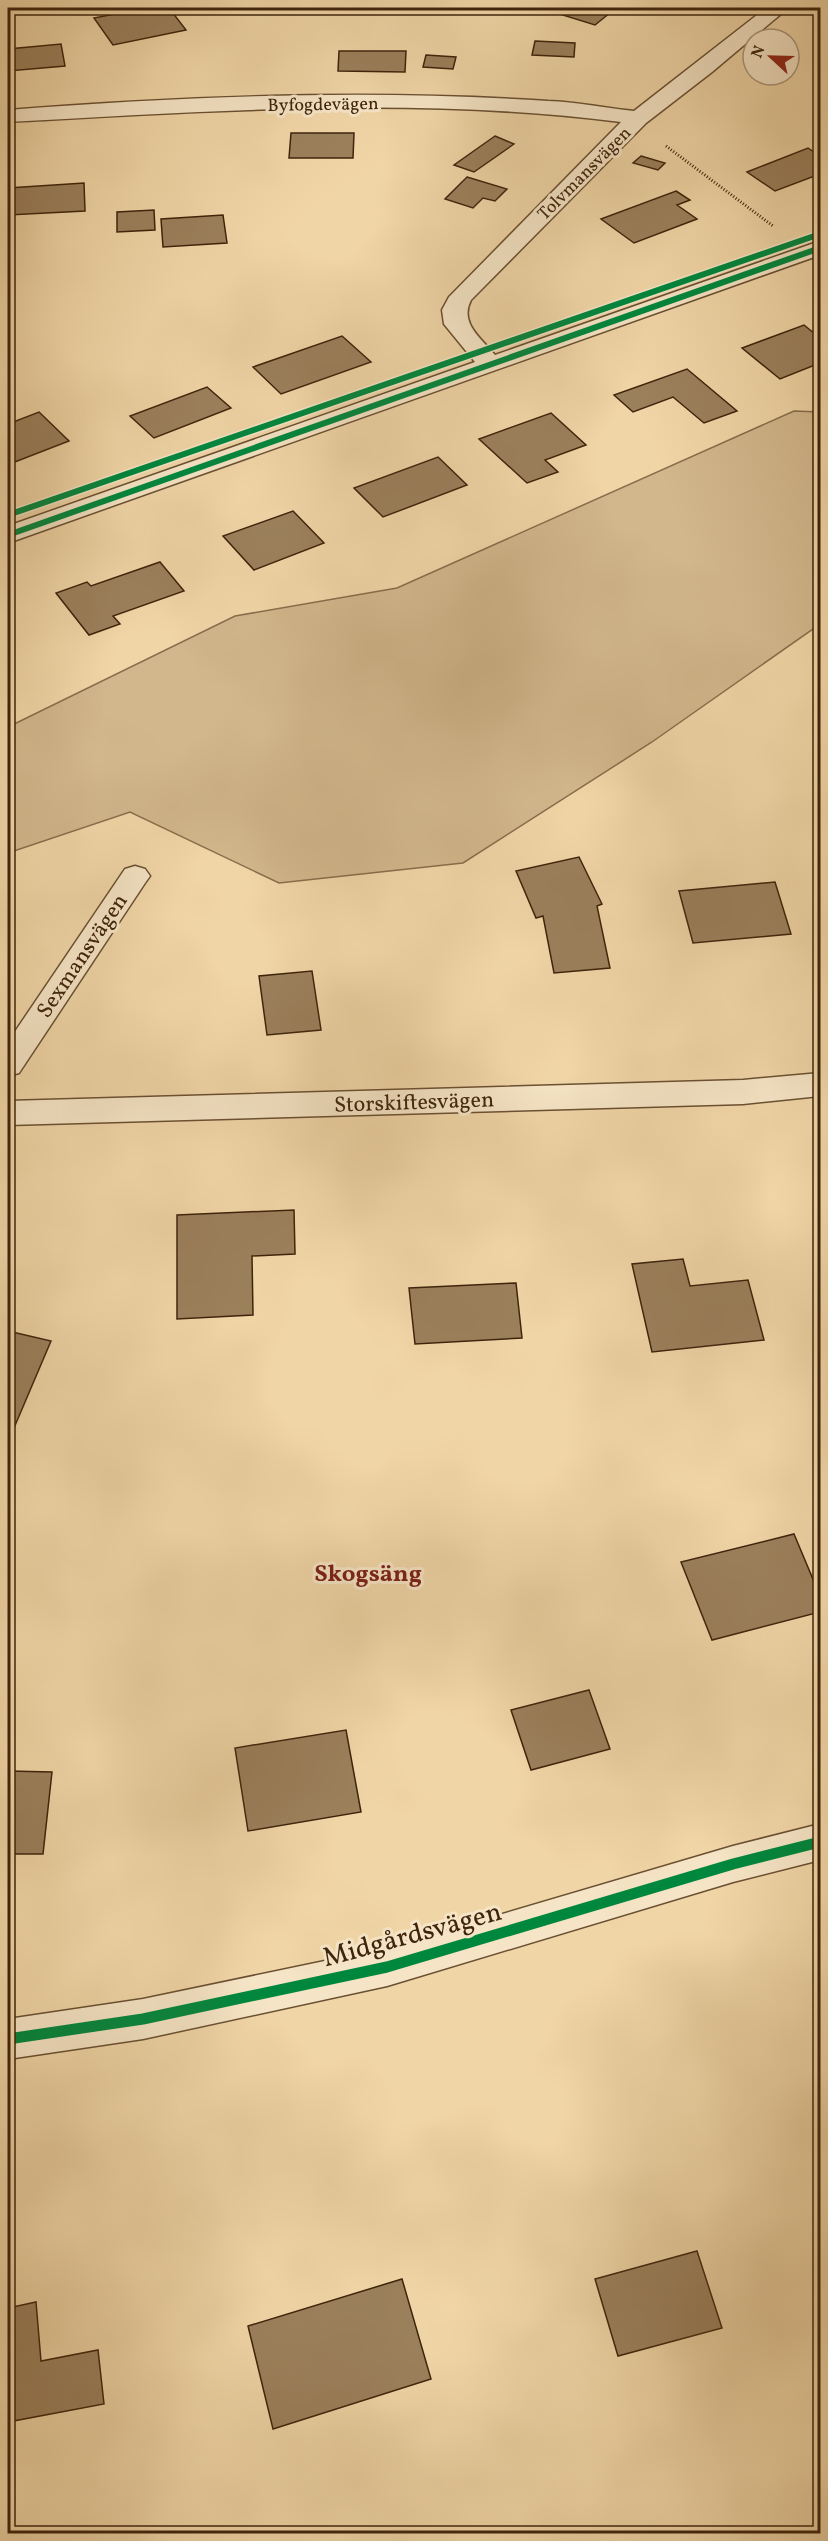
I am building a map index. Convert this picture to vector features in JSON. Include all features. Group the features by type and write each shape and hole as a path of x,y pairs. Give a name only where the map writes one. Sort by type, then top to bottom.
{"street":[{"name":"Tolvmansvägen","path":"490,364 456,324 454,310 461,297 638,118 705,68 778,8"},
{"name":"Byfogdevägen","path":"8,116 190,106 392,102 549,107 638,118"},
{"path":"8,535 820,248"},
{"name":"Sexmansvägen","path":"8,1065 135,876"},
{"name":"Storskiftesvägen","path":"8,1113 743,1092 820,1085"},
{"name":"Midgårdsvägen","path":"8,2039 143,2019 387,1968 733,1864 820,1842"}],"path":[{"path":"638,118 642,129 777,228"}],"shaded area":[{"path":"794,411 820,412 820,624 652,742 463,863 279,883 130,812 8,853 8,727 235,616 397,588"}],"building":[{"path":"146,8 169,8 186,30 113,45 94,18"},
{"path":"558,8 616,8 595,25 553,12"},
{"path":"535,41 575,43 574,57 532,55"},
{"path":"61,44 65,66 8,71 8,49"},
{"path":"339,51 406,51 405,72 338,71"},
{"path":"426,55 456,57 453,69 423,67"},
{"path":"291,133 354,133 353,158 289,158"},
{"path":"495,136 514,144 474,172 454,165"},
{"path":"808,148 820,156 820,174 775,191 747,172"},
{"path":"641,156 665,163 658,170 633,163"},
{"path":"467,177 507,189 495,201 483,198 473,208 445,199"},
{"path":"84,183 85,211 8,215 8,188"},
{"path":"676,191 690,200 677,205 697,219 634,243 601,219"},
{"path":"154,210 155,230 117,232 117,212"},
{"path":"223,215 227,243 163,247 161,219"},
{"path":"804,325 820,338 820,363 780,379 742,348"},
{"path":"342,336 371,362 281,394 253,367"},
{"path":"687,369 737,411 704,423 673,397 633,412 614,395"},
{"path":"207,387 231,408 154,438 130,416"},
{"path":"39,412 69,441 12,463 8,458 8,424"},
{"path":"551,413 586,445 545,460 558,472 527,483 479,439"},
{"path":"438,457 467,485 383,517 354,488"},
{"path":"293,511 324,543 254,570 223,536"},
{"path":"160,562 184,591 113,616 120,624 89,635 56,593 87,582 91,586"},
{"path":"579,857 602,904 597,906 610,968 554,973 543,916 536,918 516,871"},
{"path":"775,882 791,934 693,943 679,891"},
{"path":"312,971 321,1030 267,1035 259,976"},
{"path":"294,1210 295,1254 252,1256 253,1315 177,1319 177,1215"},
{"path":"683,1259 690,1286 748,1280 764,1340 652,1352 632,1264"},
{"path":"516,1283 522,1338 415,1344 409,1288"},
{"path":"8,1331 51,1341 8,1442"},
{"path":"794,1534 820,1596 820,1612 712,1640 681,1562"},
{"path":"589,1690 610,1749 531,1770 511,1710"},
{"path":"346,1730 361,1812 248,1831 235,1748"},
{"path":"8,1771 52,1772 43,1854 8,1854"},
{"path":"697,2251 722,2328 618,2356 595,2279"},
{"path":"402,2279 431,2379 273,2429 248,2326"},
{"path":"36,2302 41,2361 98,2350 104,2404 8,2422 8,2308"}],"cycle path":[{"path":"8,515 820,234"},
{"path":"8,535 820,248"},
{"path":"8,2039 143,2019 387,1967 733,1864 820,1842"}],"district":[{"name":"Skogsäng","path":"368,1573"}]}
